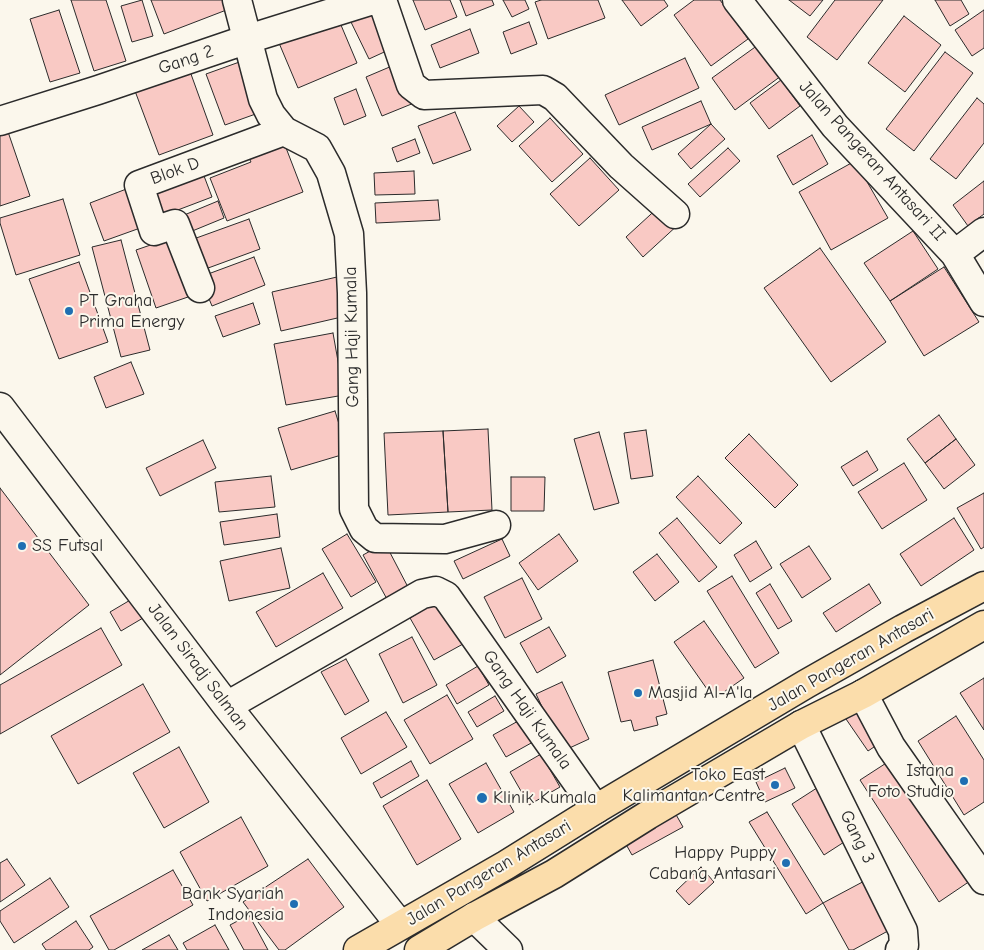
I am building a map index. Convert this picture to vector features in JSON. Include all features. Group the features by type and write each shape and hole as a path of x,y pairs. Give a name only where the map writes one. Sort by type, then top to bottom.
{"highway":[{"name":"Jalan Pangeran Antasari","path":"358,950 506,865 596,809 830,670 984,586"},
{"name":"Jalan Pangeran Antasari","path":"419,950 474,917 554,874 648,815 801,725 863,694 984,625"}],"street":[{"name":"Gang Haji Kumala","path":"238,0 263,99 271,115 284,131 317,148 331,173 349,234 352,293 354,509 364,530 374,538 445,539 496,526"},
{"name":"Gang 2","path":"0,121 373,0"},
{"path":"382,0 411,85 424,95 543,90 555,97 621,166 675,214"},
{"name":"Jalan Pangeran Antasari II","path":"737,0 835,126 955,254 984,302"},
{"name":"Blok D","path":"200,288 175,224 154,231 140,184 284,131"},
{"path":"955,254 984,232"},
{"name":"Jalan Siradj Salman","path":"0,407 227,706 400,925"},
{"name":"Gang Haji Kumala","path":"227,706 422,594 436,592 446,596 596,809"},
{"path":"863,694 891,747 984,880"},
{"name":"Gang 3","path":"801,725 903,930 904,945 900,950"},
{"path":"474,917 508,950"}],"building":[{"path":"71,0 106,0 126,61 94,71"},
{"path":"142,0 153,36 132,42 121,6"},
{"path":"151,0 225,0 229,9 164,34"},
{"path":"413,0 450,0 457,17 425,30"},
{"path":"460,0 492,0 494,5 466,16"},
{"path":"503,0 525,0 529,9 512,17"},
{"path":"541,0 598,0 605,18 548,39 535,2"},
{"path":"622,0 664,0 668,6 641,26"},
{"path":"694,0 720,0 748,39 711,66 674,15"},
{"path":"789,0 823,0 810,16"},
{"path":"835,0 883,0 837,60 807,37"},
{"path":"935,0 961,0 969,14 950,26"},
{"path":"374,6 393,48 369,59 349,18"},
{"path":"59,10 80,73 50,82 30,19"},
{"path":"984,10 984,48 972,56 955,30"},
{"path":"904,16 941,45 905,92 868,63"},
{"path":"338,18 357,63 298,88 279,43"},
{"path":"529,22 537,44 511,54 503,32"},
{"path":"470,29 479,53 440,68 431,45"},
{"path":"758,45 781,76 735,110 712,78"},
{"path":"945,52 973,73 914,151 886,129"},
{"path":"685,58 699,88 619,125 605,95"},
{"path":"245,60 264,111 225,125 206,74"},
{"path":"187,63 213,135 159,155 132,83"},
{"path":"399,63 414,103 382,116 366,77"},
{"path":"781,80 800,106 769,129 750,103"},
{"path":"356,89 366,116 344,125 334,98"},
{"path":"977,98 984,104 984,143 956,179 930,159"},
{"path":"701,101 711,124 652,150 642,127"},
{"path":"519,106 534,122 512,142 497,126"},
{"path":"455,112 471,150 433,164 418,126"},
{"path":"550,118 583,154 552,182 519,146"},
{"path":"5,123 30,196 0,206 0,125"},
{"path":"711,124 725,139 691,169 678,154"},
{"path":"812,135 828,164 793,185 777,156"},
{"path":"415,139 420,153 397,162 392,148"},
{"path":"283,140 303,192 227,221 210,178 251,162 247,154"},
{"path":"728,148 740,161 700,197 688,184"},
{"path":"590,158 619,190 579,226 550,194"},
{"path":"855,161 888,218 831,250 799,192"},
{"path":"201,168 212,197 162,216 151,187"},
{"path":"414,171 415,194 375,195 374,173"},
{"path":"984,181 984,214 968,226 953,205"},
{"path":"129,188 143,227 104,241 90,203"},
{"path":"63,199 80,255 16,275 0,218"},
{"path":"438,200 440,220 376,223 375,203"},
{"path":"218,201 224,218 185,234 177,218"},
{"path":"662,204 680,223 643,257 626,237"},
{"path":"249,219 260,249 200,271 188,241"},
{"path":"913,231 938,269 890,301 864,263"},
{"path":"168,239 188,297 156,308 136,250"},
{"path":"121,240 150,350 121,357 92,247"},
{"path":"820,248 886,342 831,382 764,288"},
{"path":"254,257 265,285 212,306 200,277"},
{"name":"PT Graha Prima Energy","path":"79,262 108,342 59,359 29,279"},
{"path":"944,267 979,322 924,356 890,301"},
{"path":"337,277 346,316 281,331 272,292"},
{"path":"253,303 260,324 223,337 215,316"},
{"path":"333,333 344,395 286,405 274,344"},
{"path":"131,362 144,394 106,408 94,377"},
{"path":"335,411 348,453 291,470 278,428"},
{"path":"939,415 956,439 925,463 907,439"},
{"path":"488,429 492,510 448,512 443,431"},
{"path":"646,430 653,476 631,479 624,433"},
{"path":"443,431 448,512 388,515 384,433"},
{"path":"599,432 619,503 594,510 574,439"},
{"path":"749,434 798,485 775,508 725,458"},
{"path":"956,439 975,465 944,489 925,463"},
{"path":"203,440 216,468 160,496 146,468"},
{"path":"867,451 878,470 853,486 841,467"},
{"path":"904,463 927,500 882,529 858,492"},
{"path":"271,476 275,507 219,512 215,482"},
{"path":"698,476 742,523 720,544 676,497"},
{"path":"511,477 545,477 544,511 511,511"},
{"name":"SS Futsal","path":"0,488 89,605 0,675"},
{"path":"984,493 984,547 981,549 957,508"},
{"path":"277,514 280,537 224,545 220,522"},
{"path":"677,518 717,567 699,582 659,533"},
{"path":"954,518 974,550 921,586 900,554"},
{"path":"347,534 376,582 351,597 322,549"},
{"path":"559,534 578,561 538,590 519,563"},
{"path":"502,539 510,556 463,579 454,561"},
{"path":"756,541 772,568 750,582 734,555"},
{"path":"385,543 409,589 388,601 363,555"},
{"path":"809,546 831,579 802,598 780,564"},
{"path":"281,548 290,588 229,601 220,561"},
{"path":"657,554 679,582 655,601 633,572"},
{"path":"323,573 343,608 276,647 256,612"},
{"path":"732,576 779,653 755,668 707,591"},
{"path":"522,578 542,619 505,638 484,597"},
{"path":"770,584 792,621 778,629 756,593"},
{"path":"869,584 881,603 836,632 823,613"},
{"path":"132,599 143,618 121,631 110,612"},
{"path":"438,601 463,644 434,660 410,618"},
{"path":"704,621 744,678 714,699 674,642"},
{"path":"549,627 566,656 537,673 520,643"},
{"path":"101,628 122,665 0,734 0,685"},
{"path":"412,637 437,685 403,703 379,654"},
{"path":"346,659 369,701 345,715 321,672"},
{"name":"Masjid Al-A'la","path":"653,660 667,714 656,717 658,725 634,731 631,720 621,722 608,672"},
{"path":"478,666 489,685 457,704 446,685"},
{"path":"984,678 984,730 960,693"},
{"path":"562,682 589,739 563,751 536,694"},
{"path":"143,684 170,732 78,784 51,736"},
{"path":"447,695 473,739 430,764 404,720"},
{"path":"495,696 504,711 477,727 468,712"},
{"path":"860,709 883,741 868,751 846,719"},
{"path":"386,712 407,747 361,774 341,738"},
{"name":"Istana Foto Studio","path":"956,716 984,760 984,802 964,815 918,741"},
{"path":"520,720 533,742 506,757 493,735"},
{"path":"179,747 209,802 164,828 133,773"},
{"path":"541,754 560,787 529,805 510,772"},
{"path":"894,758 973,879 939,902 860,780"},
{"path":"411,761 419,776 381,798 373,783"},
{"name":"Klinik Kumala","path":"486,763 514,812 478,833 449,784"},
{"name":"Toko East Kalimantan Centre","path":"785,768 795,788 765,802 756,782"},
{"path":"427,780 461,839 417,865 383,806"},
{"path":"823,784 855,835 824,855 792,804"},
{"path":"674,811 683,827 632,855 623,839"},
{"name":"Happy Puppy Cabang Antasari","path":"767,812 823,903 806,914 749,822"},
{"path":"241,817 268,866 207,901 180,852"},
{"path":"7,859 25,885 0,902 0,863"},
{"name":"Bank Syariah Indonesia","path":"308,859 344,907 285,950 279,950 243,902"},
{"path":"701,867 714,882 689,905 676,891"},
{"path":"173,870 193,905 114,950 109,950 90,916"},
{"path":"50,878 69,907 14,943 0,921 0,911"},
{"path":"870,878 897,926 853,950 849,950 823,903"},
{"path":"249,915 268,950 244,950 230,925"},
{"path":"76,921 93,947 89,950 46,950 42,944"},
{"path":"215,925 229,950 187,950 183,943"},
{"path":"169,935 178,950 142,950"}],"place":[{"name":"PT Graha Prima Energy","path":"69,311"},
{"name":"SS Futsal","path":"22,546"},
{"name":"Masjid Al-A'la","path":"638,693"},
{"name":"Istana Foto Studio","path":"964,781"},
{"name":"Toko East Kalimantan Centre","path":"775,785"},
{"name":"Klinik Kumala","path":"482,798"},
{"name":"Happy Puppy Cabang Antasari","path":"786,863"},
{"name":"Bank Syariah Indonesia","path":"294,904"}]}
